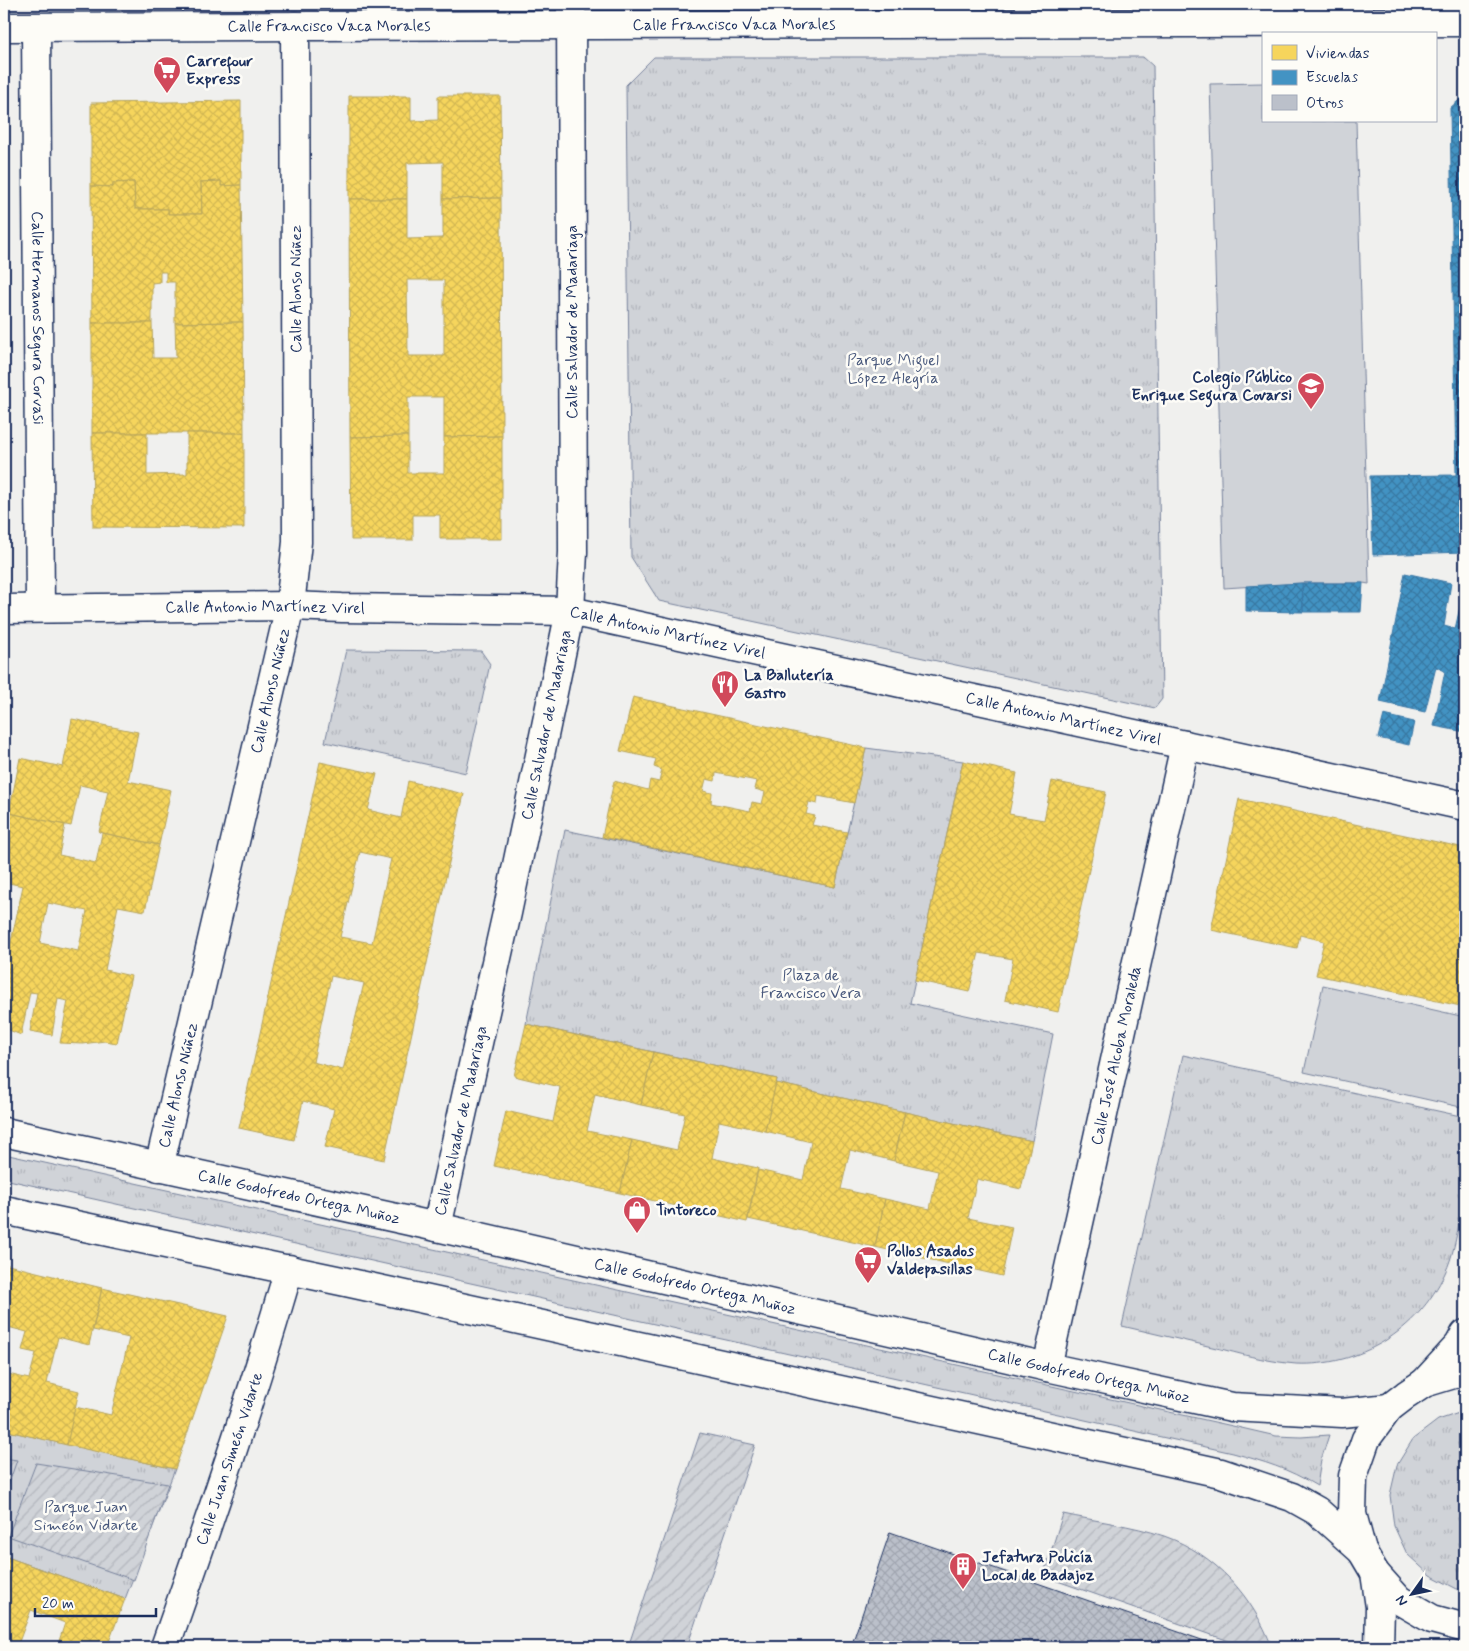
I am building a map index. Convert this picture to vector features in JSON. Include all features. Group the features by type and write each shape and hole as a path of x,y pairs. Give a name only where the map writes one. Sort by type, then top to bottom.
{"street":[{"name":"Calle Francisco Vaca Morales","path":"4,28 295,26 571,14 1465,22"},
{"name":"Calle Salvador de Madariaga","path":"437,1227 507,913 570,611 574,552 571,14"},
{"name":"Calle Alonso Núñez","path":"158,1167 290,606 297,542 295,26"},
{"name":"Calle Hermanos Segura Corvasi","path":"36,27 40,608"},
{"name":"Calle Antonio Martínez Virel","path":"4,609 290,606 570,611 1465,806"},
{"name":"Calle José Alcoba Moraleda","path":"1047,1367 1185,745"},
{"name":"Calle Godofredo Ortega Muñoz","path":"4,1132 437,1227 1047,1367 1232,1407 1342,1413 1389,1408"},
{"path":"4,1210 289,1269 1221,1473 1292,1497 1317,1511 1368,1562 1400,1600 1432,1619 1465,1628"},
{"name":"Calle Juan Simeón Vidarte","path":"165,1647 230,1458 289,1269"},
{"path":"1424,1383 1458,1345 1465,1334"},
{"path":"1380,1647 1380,1607 1352,1514 1353,1476 1366,1439 1389,1408 1406,1394 1424,1383 1465,1372"}],"green space":[{"name":"Parque Miguel López Alegría","path":"654,57 1143,57 1153,66 1162,699 1155,708 659,601 631,557 626,85"},
{"path":"1262,83 1262,122 1356,122 1369,584 1302,583 1224,588 1210,84"},
{"path":"346,650 481,651 490,664 466,773 325,742"},
{"name":"Plaza de Francisco Vera","path":"866,748 963,761 910,1003 1053,1034 1032,1141 776,1083 777,1079 526,1024 565,830 835,887"},
{"path":"1323,985 1465,1017 1465,1108 1304,1072"},
{"path":"1183,1055 1465,1117 1465,1193 1448,1267 1433,1294 1403,1328 1364,1352 1342,1359 1296,1364 1278,1362 1122,1326"},
{"path":"4,1154 1276,1436 1329,1435 1321,1460 1317,1486 1286,1470 1233,1453 4,1179"},
{"path":"1465,1411 1465,1589 1457,1589 1430,1575 1407,1554 1394,1526 1390,1495 1397,1465 1413,1439 1438,1420"},
{"name":"Parque Juan Simeón Vidarte","path":"4,1430 175,1469 125,1599 4,1556"},
{"path":"700,1433 755,1445 687,1647 628,1647"},
{"path":"4,1458 17,1460 4,1497"},
{"name":"Parque Juan Simeón Vidarte","path":"36,1463 168,1484 134,1580 8,1536"},
{"path":"1063,1514 1152,1532 1183,1544 1200,1554 1216,1566 1243,1595 1254,1611 1272,1647 1231,1647 1232,1642 1043,1576"}],"building: Viviendas":[{"path":"349,96 411,96 411,121 438,120 438,96 500,96 501,198 443,199 443,162 407,163 407,199 349,199"},
{"path":"241,101 241,185 221,186 221,181 201,182 202,214 168,214 168,209 135,209 134,182 113,183 113,187 91,186 91,103"},
{"path":"221,181 221,186 241,185 243,322 175,323 175,282 166,282 166,272 160,272 160,282 152,283 152,323 92,323 91,186 113,187 113,183 134,182 135,209 168,209 168,214 202,214 201,182"},
{"path":"501,198 502,436 444,437 444,397 408,397 408,436 350,437 349,199 407,199 407,239 443,238 443,199","holes":["407,280 444,280 444,356 408,356"]},
{"path":"243,322 244,433 92,433 92,323 152,323 153,358 176,358 175,323"},
{"path":"92,433 147,433 147,475 187,474 187,433 244,433 244,528 93,527"},
{"path":"408,436 408,473 444,473 444,437 502,436 502,539 440,539 440,515 413,515 413,540 351,540 350,437"},
{"path":"633,697 866,748 854,803 818,796 817,804 809,802 806,814 815,816 812,825 847,832 835,887 602,837 614,781 648,790 650,780 659,782 662,770 654,767 656,759 620,751","holes":["716,773 757,781 755,789 765,792 762,804 752,802 750,811 711,803 712,793 703,791 706,779 715,781"]},
{"path":"72,719 138,732 128,781 171,790 159,845 99,832 108,791 80,785 71,826 9,813 20,758 63,767"},
{"path":"963,761 1017,773 1009,814 1044,820 1052,781 1106,792 1058,1012 1005,1000 1013,959 979,953 969,992 915,980"},
{"path":"320,762 377,774 368,810 401,818 408,781 464,794 384,1160 325,1147 334,1109 303,1101 294,1140 239,1128","holes":["360,852 391,859 372,943 340,937","331,976 364,983 343,1070 313,1062"]},
{"path":"1239,799 1465,848 1465,1007 1316,975 1324,941 1300,935 1297,948 1211,930"},
{"path":"9,813 65,825 59,855 96,863 102,833 159,845 145,911 118,906 105,970 131,976 117,1043 105,1041 82,1044 60,1043 68,1001 58,999 52,1035 30,1031 37,993 30,992 21,1035 4,1028 4,950 9,951 23,886 4,882 4,838","holes":["48,903 87,911 78,951 40,943"]},
{"path":"526,1024 653,1052 641,1105 595,1094 587,1131 632,1140 620,1193 494,1166 506,1111 553,1122 560,1087 514,1076"},
{"path":"653,1052 777,1079 765,1131 719,1121 712,1158 758,1168 747,1222 620,1193 632,1140 677,1150 685,1114 641,1105"},
{"path":"776,1083 905,1112 894,1161 850,1150 841,1189 885,1199 875,1247 748,1219 758,1170 803,1180 811,1142 765,1131"},
{"path":"905,1112 1032,1141 1021,1189 977,1179 968,1218 1012,1227 1002,1276 875,1247 885,1199 930,1209 938,1171 894,1161"},
{"path":"4,1264 102,1288 89,1345 58,1337 47,1383 79,1391 67,1445 4,1430 4,1373 29,1379 36,1353 22,1350 27,1332 4,1326"},
{"path":"102,1288 228,1316 175,1469 67,1445 75,1407 111,1415 129,1338 93,1330"},
{"path":"4,1556 125,1599 107,1647 57,1647 65,1623 31,1610 17,1647 4,1647"}],"building: Escuelas":[{"path":"1465,95 1465,552 1373,555 1370,476 1456,475 1450,108"},
{"path":"1405,573 1451,583 1444,626 1455,629 1465,585 1465,732 1434,726 1445,671 1436,667 1425,712 1380,702"},
{"path":"1302,583 1363,583 1361,612 1303,612"},
{"path":"1302,583 1303,612 1246,611 1246,586"},
{"path":"1384,715 1414,722 1409,745 1378,738"}],"building: Otros":[{"name":"Jefatura Policía Local de Badajoz","path":"890,1532 1222,1647 851,1647"}],"place":[{"name":"Carrefour Express","path":"167,94"},
{"name":"Colegio Público Enrique Segura Covarsi","path":"1311,410"},
{"name":"La Ballutería Gastro","path":"725,708"},
{"name":"Tintoreco","path":"637,1234"},
{"name":"Pollos Asados Valdepasillas","path":"868,1284"},
{"name":"Jefatura Policía Local de Badajoz","path":"963,1590"}]}
